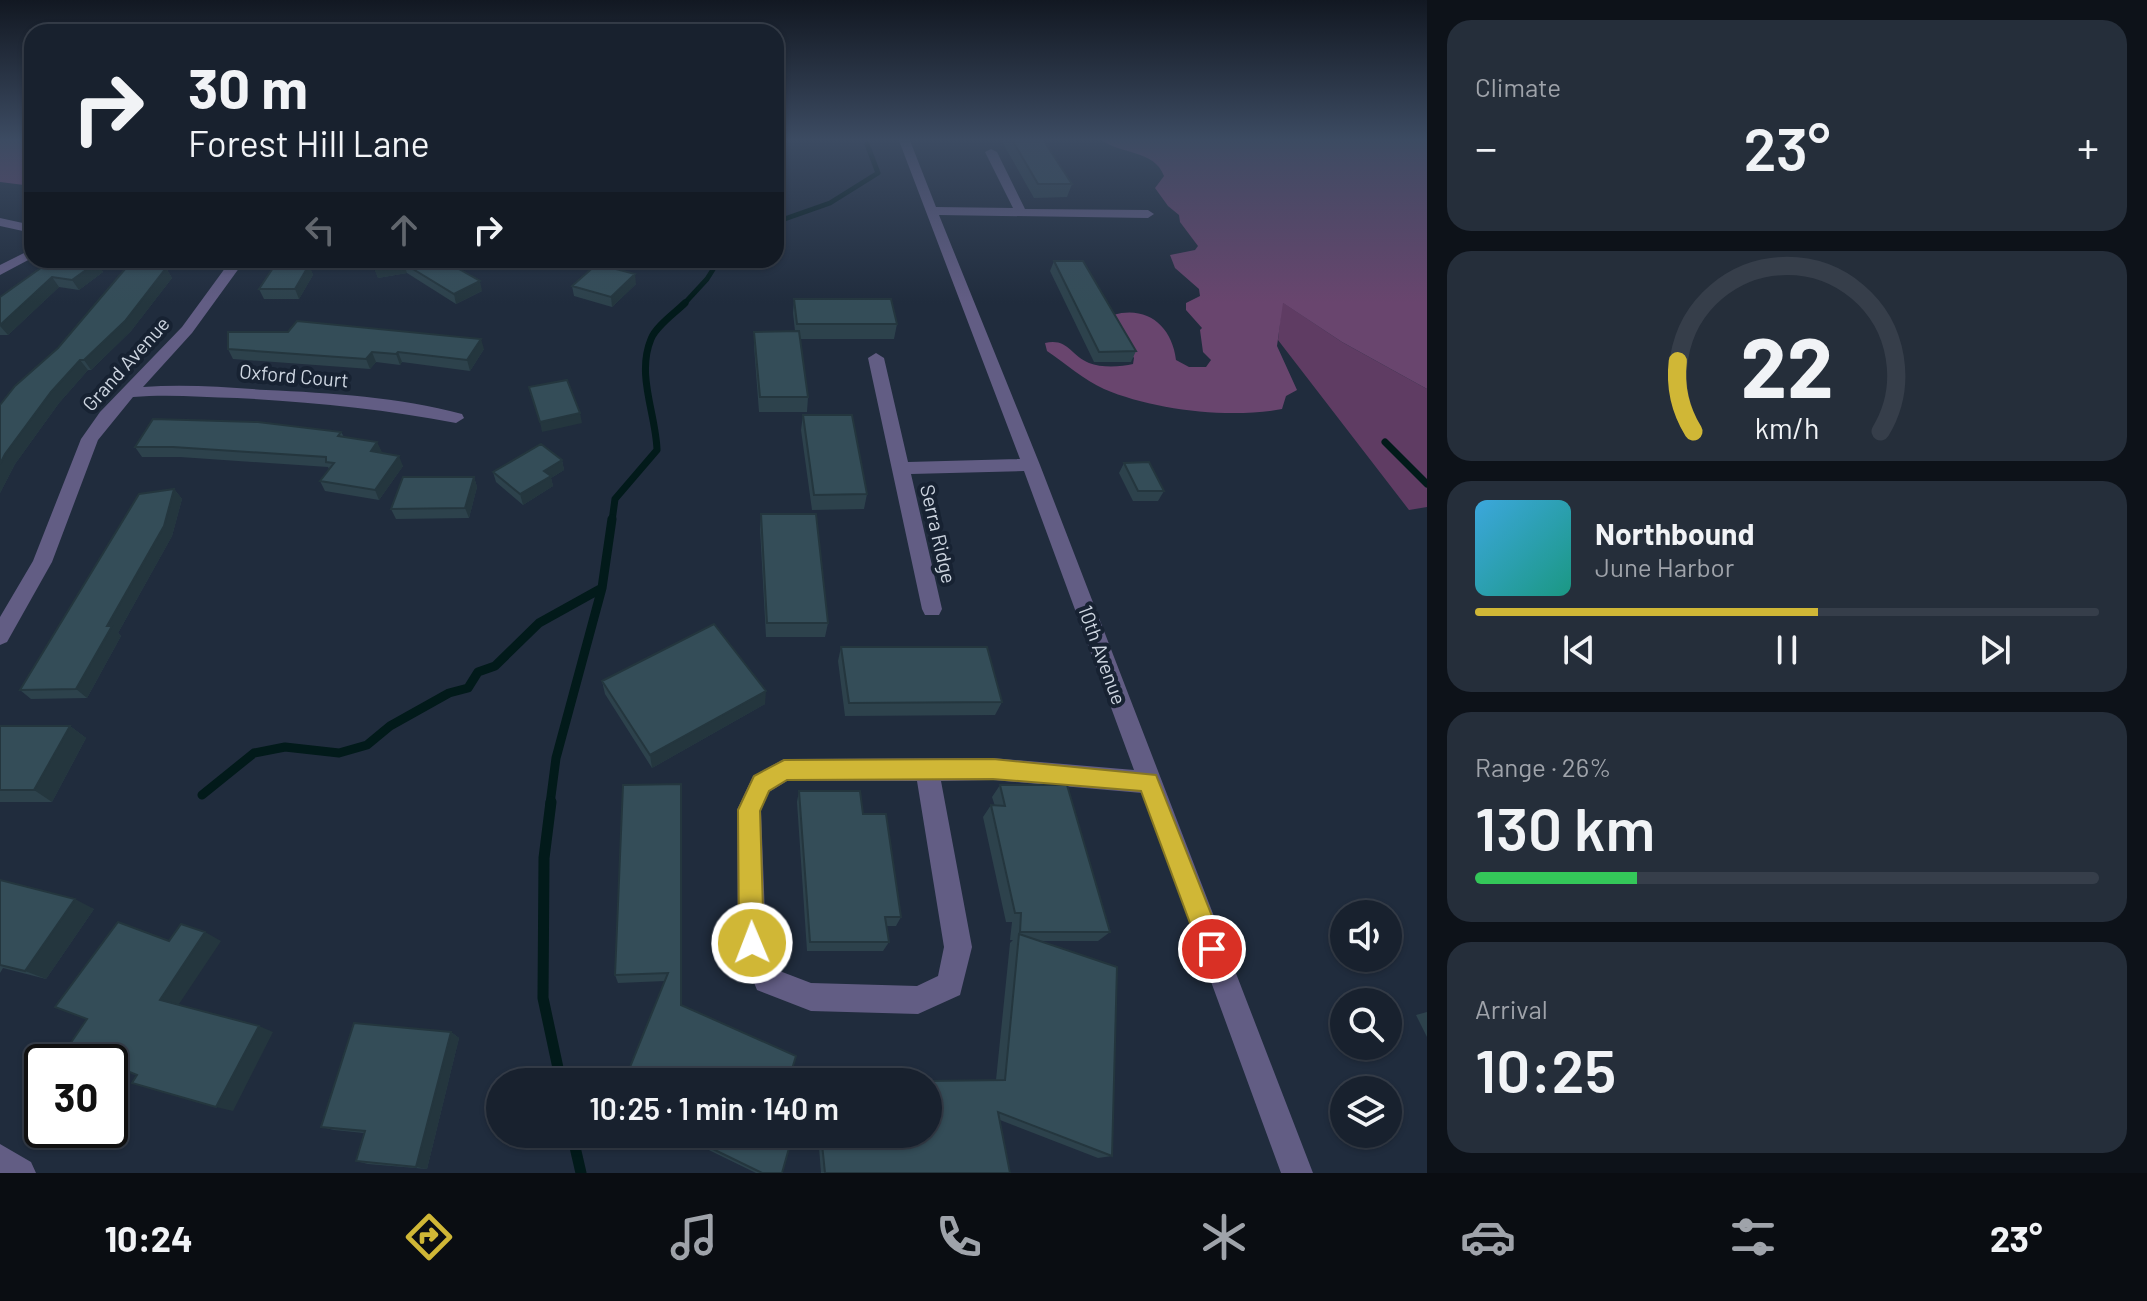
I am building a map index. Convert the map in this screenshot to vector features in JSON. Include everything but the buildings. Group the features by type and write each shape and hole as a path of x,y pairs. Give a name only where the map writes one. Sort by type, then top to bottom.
{"street":[{"name":"10th Avenue","path":"923,193 1031,465 1297,1173"},
{"path":"1011,193 1021,212"},
{"path":"930,211 1148,214"},
{"path":"0,222 24,227"},
{"path":"0,271 24,258"},
{"name":"Grand Avenue","path":"0,636 42,562 90,439 127,393 187,330 232,268"},
{"name":"Serra Ridge","path":"876,358 932,609"},
{"name":"Oxford Court","path":"127,393 175,390 278,395 422,411 456,418"},
{"name":"Serra Ridge","path":"901,468 1031,465"},
{"path":"927,770 958,947 950,985 918,1000 811,997 767,980 752,943 749,810 761,784 784,770 993,769 1149,782"},
{"path":"0,1160 20,1173"}],"shaded area":[{"path":"1158,193 1427,193 1427,389 1342,342 1283,303 1277,346 1297,390 1286,396 1282,409 1215,413 1145,402 1104,389 1047,351 1045,343 1053,342 1094,365 1133,364 1134,358 1113,322 1113,315 1137,313 1156,321 1163,328 1174,348 1176,360 1189,367 1206,367 1211,360 1203,352 1202,328 1186,310 1186,303 1200,296 1199,289 1175,268 1170,255 1195,250 1198,246 1180,222 1179,215"},
{"path":"1282,302 1342,342 1427,389 1427,507 1409,510 1278,340"}],"waterway":[{"path":"784,219 830,203 846,193"},
{"path":"684,304 714,268"},
{"path":"612,521 615,499 657,450 646,380 647,353 653,334 684,304"},
{"path":"1385,442 1427,484"},
{"path":"602,588 612,519"},
{"path":"202,795 254,753 285,747 339,753 367,745 390,726 449,693 468,688 478,672 495,666 539,623 602,588"},
{"path":"550,804 556,758 602,588"},
{"path":"551,802 544,858 543,998 558,1068"},
{"path":"575,1148 581,1173"}],"route":[{"path":"752,943 749,810 761,784 784,770 993,769 1149,782 1212,949"}]}
